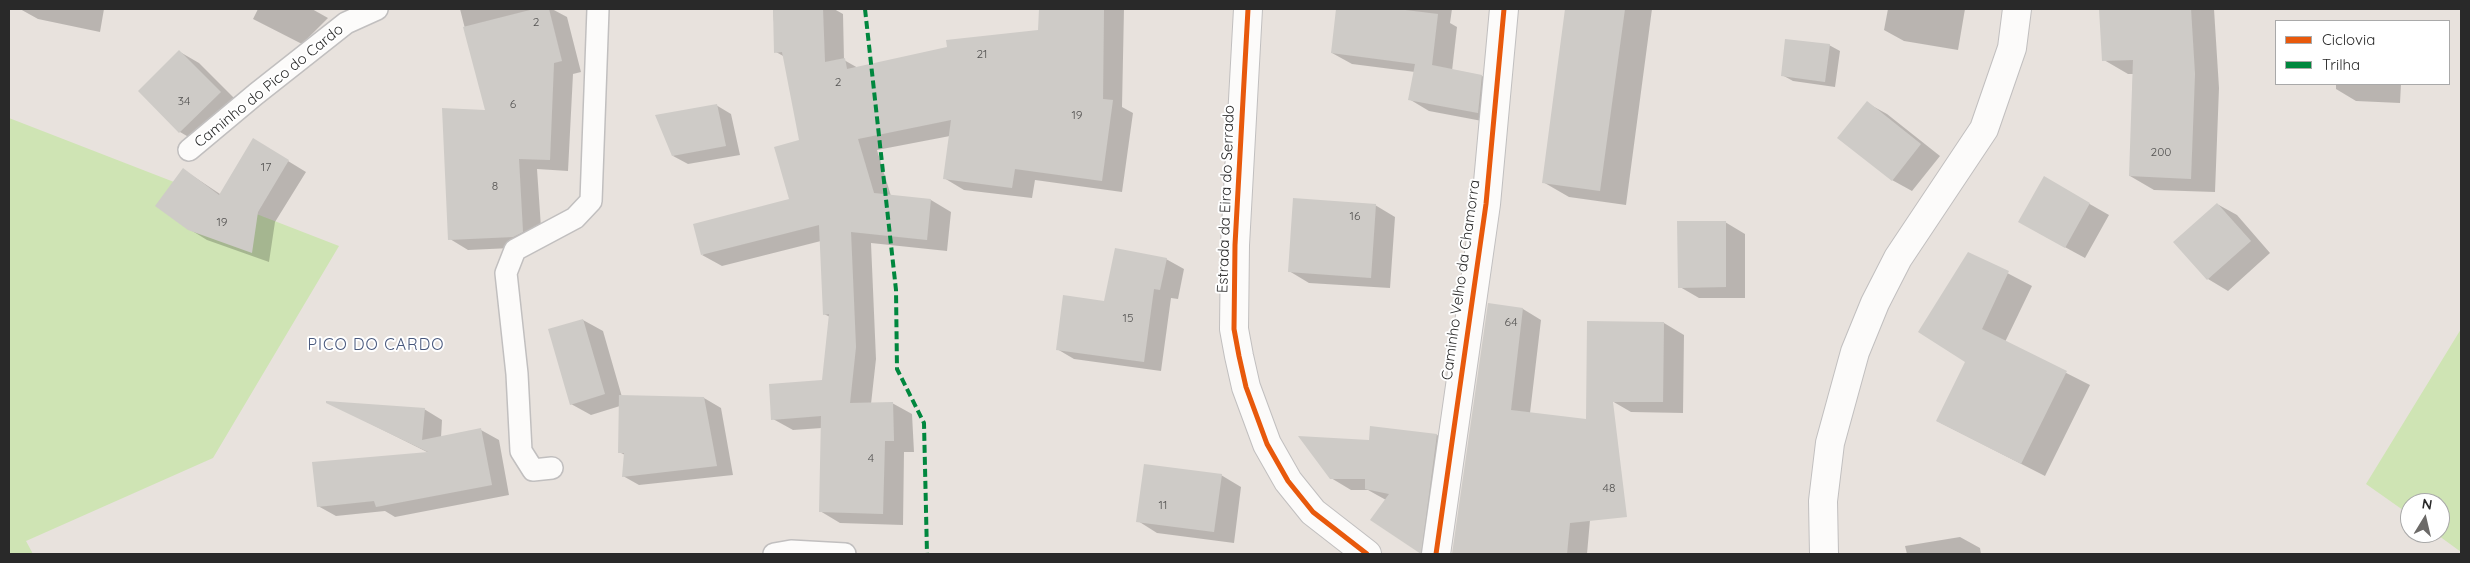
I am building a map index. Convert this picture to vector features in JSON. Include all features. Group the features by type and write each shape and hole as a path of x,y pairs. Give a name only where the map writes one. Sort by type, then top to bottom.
{"main road":[{"name":"Estrada da Eira do Serrado","path":"1248,9 1235,245 1234,329 1243,371 1267,444 1288,481 1313,512 1367,554"},
{"name":"Caminho Velho da Chamorra","path":"1436,554 1486,204 1504,9"},
{"path":"1824,554 1823,501 1830,443 1855,352 1875,303 1898,258 1984,129 2012,48 2017,9"}],"lane":[{"name":"Caminho do Pico do Cardo","path":"189,150 346,23 377,9"},
{"path":"552,468 533,470 521,451 517,374 506,273 515,250 575,218 591,201 598,9"},
{"path":"774,554 790,551 846,554"}],"green space":[{"path":"9,118 339,246 213,458 26,541 33,554 9,554"},
{"path":"2461,329 2461,552 2449,543 2450,493 2400,493 2400,508 2366,484"}],"building":[{"path":"534,9 549,9 562,61 554,63 550,160 519,159 523,232 513,237 448,240 442,108 485,110 463,27"},
{"path":"773,9 823,9 825,62 845,58 847,69 947,47 946,40 1038,30 1039,9 1104,9 1103,99 1113,100 1102,181 1015,169 1012,188 943,179 951,120 858,139 874,193 931,199 927,240 851,232 856,347 850,403 893,402 894,441 885,441 883,514 819,512 821,416 771,420 769,384 822,380 829,314 823,315 819,225 701,255 693,224 789,199 774,147 799,140 782,52 774,53"},
{"path":"1336,9 1397,9 1438,14 1432,65 1482,75 1478,113 1408,100 1415,64 1331,53"},
{"path":"1565,9 1625,9 1600,191 1542,183"},
{"path":"2099,9 2191,9 2195,74 2191,179 2129,176 2133,60 2102,61"},
{"path":"1785,39 1830,44 1825,82 1781,76"},
{"path":"179,50 221,92 179,133 138,91"},
{"path":"1867,101 1921,144 1892,181 1837,138"},
{"path":"717,104 726,146 672,156 655,115"},
{"path":"253,138 289,160 258,212 252,253 188,230 155,206 183,168 219,195"},
{"path":"2044,176 2090,203 2065,248 2018,222"},
{"path":"1293,198 1376,204 1371,278 1288,272"},
{"path":"2217,203 2251,241 2207,280 2173,242"},
{"path":"1677,221 1726,221 1726,287 1678,288"},
{"path":"1115,248 1167,258 1160,290 1154,289 1144,362 1056,350 1063,295 1104,301"},
{"path":"1968,252 2009,271 1982,329 2067,371 2021,464 1936,421 1965,362 1918,332"},
{"path":"1488,303 1523,308 1511,410 1586,419 1587,321 1664,322 1663,402 1613,402 1627,517 1570,523 1567,554 1452,554"},
{"path":"583,319 605,394 570,405 548,329"},
{"path":"619,395 704,397 717,466 622,477 624,453 618,453"},
{"path":"326,401 425,408 422,440 481,428 492,485 376,507 374,501 317,507 312,462 428,452 326,403"},
{"path":"1370,426 1437,434 1421,554 1370,520 1389,494 1365,489 1365,479 1330,479 1298,436 1369,440"},
{"path":"1144,464 1222,474 1214,532 1136,522"}],"marked path":[{"path":"865,9 896,290 897,369 924,423 927,554"}],"cycle path":[{"path":"1248,9 1235,245 1234,329 1239,356 1246,387 1267,444 1288,481 1313,512 1367,554"},
{"path":"1436,554 1486,204 1504,9"}],"district":[{"name":"PICO DO CARDO","path":"376,345"}]}
